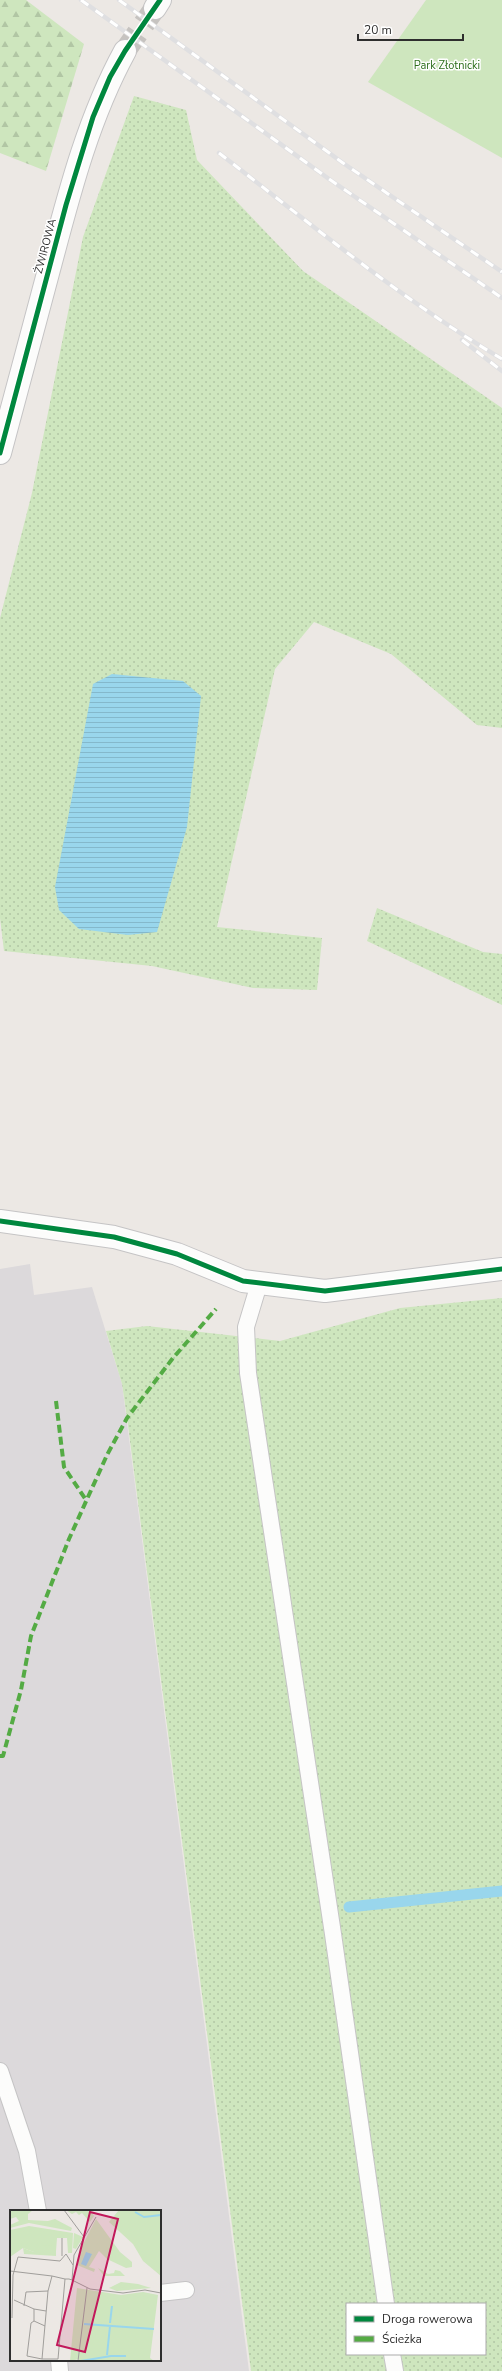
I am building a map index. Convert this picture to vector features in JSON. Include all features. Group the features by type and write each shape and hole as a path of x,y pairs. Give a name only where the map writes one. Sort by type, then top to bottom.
{"street":[{"name":"ŻWIROWA","path":"2,439 66,205 94,117 110,77 125,51"},
{"path":"8,1222 114,1237 177,1254 243,1281 325,1291 502,1269"}],"lane":[{"path":"260,1284 246,1327 251,1395 333,1934 386,2303"},
{"path":"0,2071 28,2151 38,2210"},
{"path":"161,2293 186,2290"},
{"path":"392,2355 394,2371"},
{"path":"59,2361 60,2371"}],"shaded area":[{"path":"30,1264 34,1295 92,1287 122,1384 249,2371 0,2371 0,1269"}],"green space":[{"path":"0,0 26,0 84,44 46,171 0,153"},
{"name":"Park Złotnicki","path":"426,0 502,0 502,158 368,82"},
{"path":"134,96 186,110 197,160 303,271 502,408 502,728 477,725 391,654 314,622 275,669 217,927 322,938 317,990 253,988 152,966 4,951 0,918 0,618 32,493 83,237"},
{"path":"377,908 483,952 502,954 502,1005 367,941"},
{"path":"502,1298 502,2371 251,2371 127,1418 122,1384 106,1331 147,1326 280,1341 400,1308"}],"water":[{"path":"112,674 183,681 201,696 187,827 157,932 128,935 79,929 59,910 55,887 93,684"}],"waterway":[{"path":"349,1907 502,1891"}],"tunnel":[{"path":"125,51 155,8"}],"railway":[{"path":"81,0 329,179 502,298"},
{"path":"119,0 343,163 502,272"},
{"path":"219,153 393,287 465,336 502,359"},
{"path":"462,340 502,371"}],"marked path":[{"path":"0,1756 3,1756 21,1690 31,1636 69,1539 107,1455 127,1418 173,1358 216,1309"},
{"path":"56,1401 64,1467 86,1500"}],"cycle path":[{"path":"0,453 66,205 93,117 110,77 125,51 160,0"},
{"path":"0,1221 114,1237 177,1254 243,1281 325,1291 502,1269"}]}
